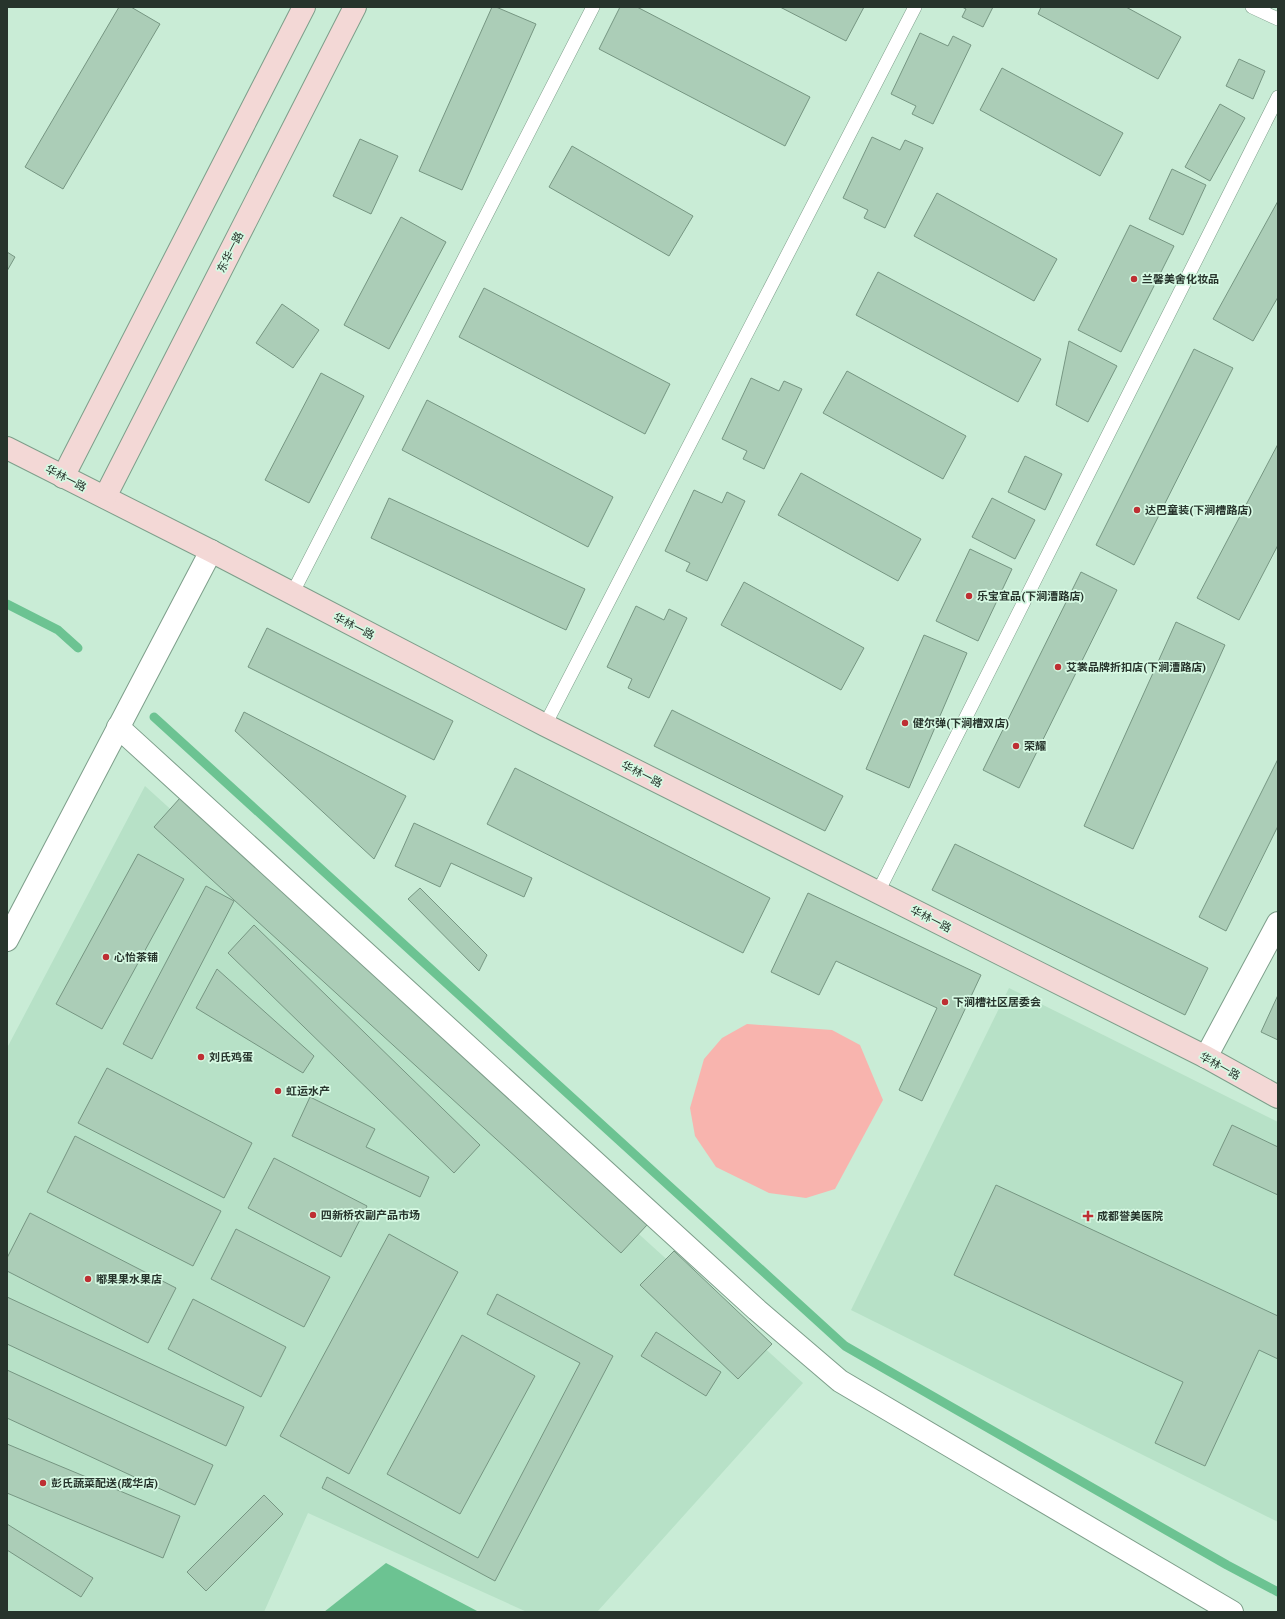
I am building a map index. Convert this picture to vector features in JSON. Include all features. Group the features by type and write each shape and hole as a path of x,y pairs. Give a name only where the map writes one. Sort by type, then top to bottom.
{"street":[{"path":"63,477 304,7"},
{"name":"东华一路","path":"105,497 355,7"},
{"name":"华林一路","path":"7,448 211,551 545,725 1206,1058 1278,1098"},
{"path":"7,940 211,551"},
{"path":"118,727 757,1310 840,1381 1232,1612"},
{"path":"1206,1058 1278,923"}],"lane":[{"path":"292,594 593,7"},
{"path":"545,725 915,7"},
{"path":"1252,7 1278,19"},
{"path":"878,892 1278,97"}],"shaded area":[{"name":"四新桥农副产品市场","path":"145,786 803,1383 597,1612 527,1612 308,1513 264,1612 7,1612 7,1048"},
{"name":"成都誉美医院","path":"1009,988 1278,1122 1278,1522 851,1310"},
{"path":"747,1024 832,1030 860,1045 883,1100 835,1189 806,1198 769,1193 716,1167 695,1136 690,1108 704,1059 722,1038"},
{"path":"386,1563 479,1612 324,1612"}],"building":[{"path":"119,7 131,7 160,24 63,189 25,167"},
{"path":"492,7 496,7 536,24 462,190 419,171"},
{"path":"620,7 637,7 810,97 785,146 599,49"},
{"path":"780,7 864,7 846,41"},
{"path":"962,7 993,7 983,27 962,17 966,9"},
{"path":"1041,7 1126,7 1181,37 1158,79 1038,14"},
{"path":"920,33 948,46 953,36 971,45 933,124 912,114 916,106 891,94"},
{"path":"1239,59 1265,71 1253,99 1226,86"},
{"path":"1002,68 1123,133 1100,176 980,110"},
{"path":"1220,104 1245,118 1210,181 1185,167"},
{"path":"872,137 900,150 905,140 923,148 885,228 864,218 868,210 843,198"},
{"path":"360,139 398,156 371,214 333,196"},
{"path":"572,146 693,216 669,256 549,187"},
{"path":"1172,169 1206,185 1183,235 1149,219"},
{"path":"937,193 1057,259 1034,301 914,236"},
{"path":"1278,201 1278,297 1253,341 1213,319"},
{"path":"401,217 446,242 389,349 344,325"},
{"path":"1130,225 1174,246 1121,352 1078,330"},
{"path":"7,252 15,257 7,271"},
{"path":"878,272 1041,359 1018,402 856,315"},
{"path":"484,288 670,384 645,434 459,337"},
{"path":"282,304 319,330 293,368 256,343"},
{"path":"1069,341 1117,366 1088,422 1056,405"},
{"path":"1194,349 1233,368 1134,565 1096,545"},
{"path":"847,371 966,436 943,479 823,413"},
{"path":"321,373 364,396 309,503 265,480"},
{"path":"751,378 779,391 784,381 802,389 764,469 743,459 747,451 722,439"},
{"path":"427,400 613,497 588,547 402,450"},
{"path":"1278,444 1278,545 1239,620 1197,598"},
{"path":"1025,456 1062,474 1045,510 1008,492"},
{"path":"801,473 921,539 898,581 778,515"},
{"path":"694,490 722,503 727,492 745,501 707,581 686,571 690,563 665,551"},
{"path":"389,498 585,589 566,630 371,538"},
{"path":"992,498 1035,520 1015,559 972,537"},
{"path":"970,549 1012,569 978,641 936,621"},
{"path":"1081,572 1117,590 1019,788 983,770"},
{"path":"744,582 864,648 841,690 721,625"},
{"path":"636,606 664,620 669,609 687,618 649,698 628,688 632,679 607,667"},
{"path":"1176,622 1225,645 1133,849 1084,826"},
{"path":"267,628 453,721 434,760 248,667"},
{"path":"924,635 967,653 909,788 866,769"},
{"path":"672,710 843,796 825,831 654,746"},
{"path":"244,712 406,796 374,859 235,731"},
{"path":"1278,759 1278,826 1226,931 1199,917"},
{"path":"515,768 770,898 743,953 487,824"},
{"path":"180,798 647,1225 621,1253 154,827"},
{"path":"414,823 532,878 524,897 451,863 440,887 395,866"},
{"path":"955,844 1208,968 1185,1015 932,890"},
{"path":"138,854 184,879 102,1029 56,1004"},
{"path":"206,886 234,901 152,1059 123,1044"},
{"path":"420,888 487,955 479,971 408,899"},
{"name":"下涧槽社区居委会","path":"808,893 981,975 922,1101 899,1090 937,1008 836,961 819,995 771,972"},
{"path":"254,925 480,1145 454,1173 228,953"},
{"path":"217,969 314,1056 303,1073 196,1008"},
{"path":"1278,995 1278,1040 1261,1032"},
{"path":"107,1068 252,1143 224,1198 78,1123"},
{"path":"310,1097 375,1129 366,1147 429,1177 420,1197 292,1136"},
{"path":"1232,1125 1278,1147 1278,1195 1213,1165"},
{"path":"75,1136 221,1211 193,1266 47,1192"},
{"path":"274,1158 367,1206 341,1257 248,1208"},
{"name":"成都誉美医院","path":"996,1185 1278,1316 1278,1359 1259,1350 1205,1466 1155,1443 1183,1382 954,1275"},
{"path":"30,1213 176,1288 148,1343 7,1271 7,1258"},
{"path":"236,1229 330,1277 304,1327 211,1279"},
{"path":"389,1234 458,1272 349,1474 280,1436"},
{"path":"674,1251 772,1344 738,1379 640,1285"},
{"path":"497,1294 613,1356 495,1581 322,1488 327,1477 478,1558 580,1363 487,1314"},
{"path":"7,1297 244,1407 226,1446 7,1344"},
{"path":"193,1299 286,1347 261,1397 168,1349"},
{"path":"656,1332 721,1372 706,1396 641,1356"},
{"path":"462,1335 535,1376 460,1514 387,1474"},
{"path":"7,1370 213,1465 195,1505 7,1418"},
{"path":"7,1444 180,1516 163,1558 7,1493"},
{"path":"264,1495 283,1514 206,1591 187,1572"},
{"path":"7,1524 93,1578 81,1597 7,1550"}],"waterway":[{"path":"7,604 58,630 78,648"},
{"path":"154,717 845,1346 1227,1565 1278,1592"}],"place":[{"name":"兰馨美舍化妆品","path":"1134,279"},
{"name":"达巴童装(下涧槽路店)","path":"1137,510"},
{"name":"乐宝宜品(下涧漕路店)","path":"969,596"},
{"name":"艾裳品牌折扣店(下涧漕路店)","path":"1058,667"},
{"name":"健尔弹(下涧槽双店)","path":"905,723"},
{"name":"荣耀","path":"1016,746"},
{"name":"心怡茶铺","path":"106,957"},
{"name":"下涧槽社区居委会","path":"945,1002"},
{"name":"刘氏鸡蛋","path":"201,1057"},
{"name":"虹运水产","path":"278,1091"},
{"name":"四新桥农副产品市场","path":"313,1215"},
{"name":"成都誉美医院","path":"1088,1216"},
{"name":"嘟果果水果店","path":"88,1279"},
{"name":"彭氏蔬菜配送(成华店)","path":"43,1483"}]}
